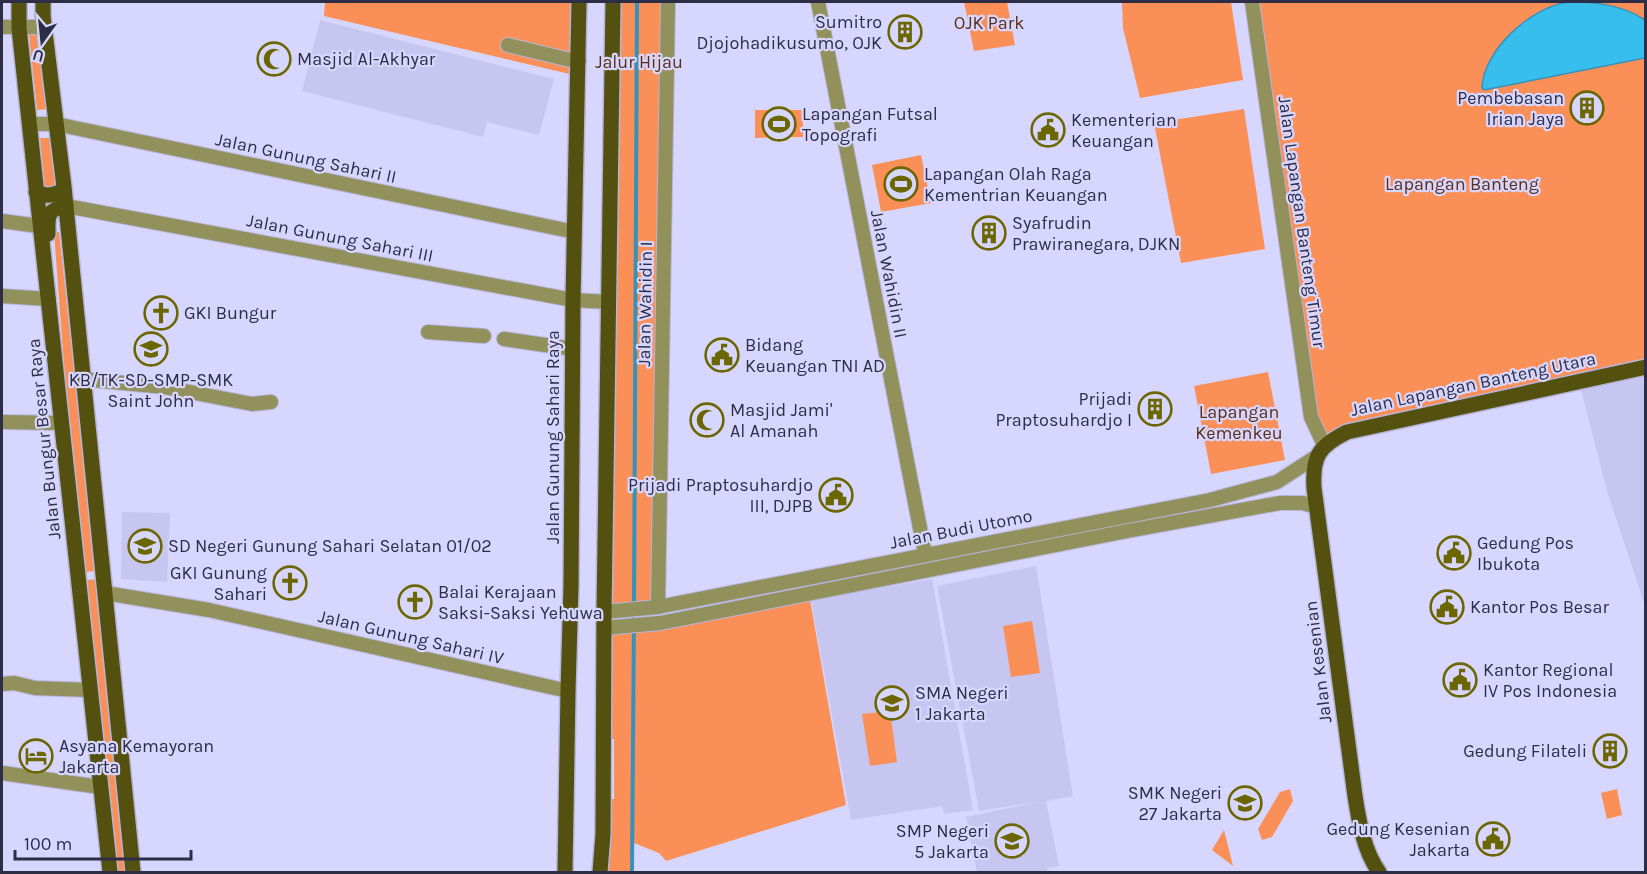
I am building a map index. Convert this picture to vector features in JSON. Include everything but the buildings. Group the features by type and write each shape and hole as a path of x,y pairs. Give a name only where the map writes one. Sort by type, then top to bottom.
{"main road":[{"name":"Jalan Bungur Besar Raya","path":"19,2 19,28 39,226 49,299 110,873"},
{"path":"43,2 133,873"},
{"name":"Jalan Gunung Sahari Raya","path":"565,873 579,2"},
{"path":"600,873 611,612 608,302 613,2"},
{"path":"36,192 65,198"},
{"path":"38,209 47,201 65,198"},
{"path":"43,254 48,236 48,216 65,198"},
{"name":"Jalan Lapangan Banteng Utara","path":"1321,451 1347,432 1646,367"},
{"name":"Jalan Kesenian","path":"1321,451 1313,473 1317,507 1355,796 1362,831 1374,869"}],"street":[{"name":"Jalan Wahidin I","path":"658,607 668,2"},
{"name":"Jalan Wahidin II","path":"818,2 925,554"},
{"name":"Jalan Lapangan Banteng Timur","path":"1252,2 1311,417 1321,451"},
{"path":"2,27 45,27"},
{"path":"508,45 579,61"},
{"name":"Jalan Gunung Sahari II","path":"30,124 57,124 575,232"},
{"name":"Jalan Gunung Sahari III","path":"65,198 573,300 608,302"},
{"path":"2,221 39,226"},
{"path":"2,296 49,299"},
{"path":"428,332 484,336"},
{"path":"504,339 573,350"},
{"path":"83,379 164,387 252,404 271,402"},
{"path":"2,422 62,423"},
{"name":"Jalan Budi Utomo","path":"611,612 658,607 1210,500 1277,482 1321,451"},
{"name":"Jalan Budi Utomo","path":"609,628 647,625 1235,511 1280,504 1303,503 1317,507"},
{"name":"Jalan Gunung Sahari IV","path":"105,593 209,610 568,691"},
{"path":"2,684 14,683 45,689 90,690"},
{"path":"2,773 100,787"}],"shaded area":[{"path":"320,20 554,79 539,135 487,122 483,137 302,91"},
{"path":"1645,368 1645,606 1607,491 1579,382"},
{"name":"SD Negeri Gunung Sahari Selatan 01/02","path":"122,512 170,513 167,582 121,579"},
{"path":"1036,566 1073,796 1046,801 1059,866 1047,868 1047,872 977,872 966,817 1042,801 979,811 937,586"},
{"name":"SMA Negeri 1 Jakarta","path":"932,579 973,810 944,814 942,806 851,820 811,600"}],"green space":[{"path":"325,2 580,2 578,76 324,16"},
{"name":"Jalur Hijau","path":"613,2 668,2 658,607 604,612"},
{"name":"OJK Park","path":"964,2 1007,2 1015,45 974,51"},
{"path":"1122,2 1231,2 1243,80 1140,98 1123,28"},
{"name":"Lapangan Banteng","path":"1253,2 1645,2 1645,368 1331,440 1316,430"},
{"path":"40,32 49,109 37,110 29,34"},
{"path":"1244,109 1265,249 1181,263 1154,123"},
{"name":"Lapangan Futsal Topografi","path":"755,110 803,110 803,137 755,138"},
{"path":"40,138 51,138 55,186 44,187"},
{"name":"Lapangan Olah Raga Kementrian Keuangan","path":"921,155 931,203 881,212 872,165"},
{"path":"54,232 59,232 96,571 86,572 65,379"},
{"name":"Lapangan Kemenkeu","path":"1268,372 1285,460 1211,474 1194,386"},
{"path":"97,579 128,872 118,872 87,580"},
{"path":"809,594 846,805 666,861 659,853 634,843 634,872 600,872 603,799 614,799 614,739 604,739 604,628"},
{"path":"1032,621 1040,673 1011,677 1003,626"},
{"path":"890,711 897,762 870,766 862,714"},
{"path":"1290,789 1293,801 1272,837 1262,840 1258,829 1280,792"},
{"path":"1617,789 1622,815 1607,819 1601,793"},
{"path":"1224,830 1233,866 1212,850"}],"water":[{"path":"1570,2 1609,5 1645,20 1645,58 1484,90 1482,88 1491,59 1512,32 1541,11"}],"waterway":[{"path":"634,605 637,2"},
{"path":"632,872 634,612"}],"place":[{"name":"Sumitro Djojohadikusumo, OJK","path":"905,32"},
{"name":"Masjid Al-Akhyar","path":"274,59"},
{"name":"Pembebasan Irian Jaya","path":"1587,108"},
{"name":"Lapangan Futsal Topografi","path":"779,124"},
{"name":"Kementerian Keuangan","path":"1048,130"},
{"name":"Lapangan Olah Raga Kementrian Keuangan","path":"901,184"},
{"name":"Syafrudin Prawiranegara, DJKN","path":"989,233"},
{"name":"GKI Bungur","path":"161,313"},
{"name":"KB/TK-SD-SMP-SMK Saint John","path":"151,349"},
{"name":"Bidang Keuangan TNI AD","path":"722,355"},
{"name":"Prijadi Praptosuhardjo I","path":"1155,409"},
{"name":"Masjid Jami' Al Amanah","path":"707,420"},
{"name":"Prijadi Praptosuhardjo III, DJPB","path":"836,495"},
{"name":"SD Negeri Gunung Sahari Selatan 01/02","path":"145,546"},
{"name":"Gedung Pos Ibukota","path":"1454,553"},
{"name":"GKI Gunung Sahari","path":"290,583"},
{"name":"Balai Kerajaan Saksi-Saksi Yehuwa","path":"415,602"},
{"name":"Kantor Pos Besar","path":"1447,607"},
{"name":"Kantor Regional IV Pos Indonesia","path":"1460,680"},
{"name":"SMA Negeri 1 Jakarta","path":"892,703"},
{"name":"Gedung Filateli","path":"1610,751"},
{"name":"Asyana Kemayoran Jakarta","path":"36,756"},
{"name":"SMK Negeri 27 Jakarta","path":"1245,803"},
{"name":"Gedung Kesenian Jakarta","path":"1493,839"},
{"name":"SMP Negeri 5 Jakarta","path":"1012,841"}]}
